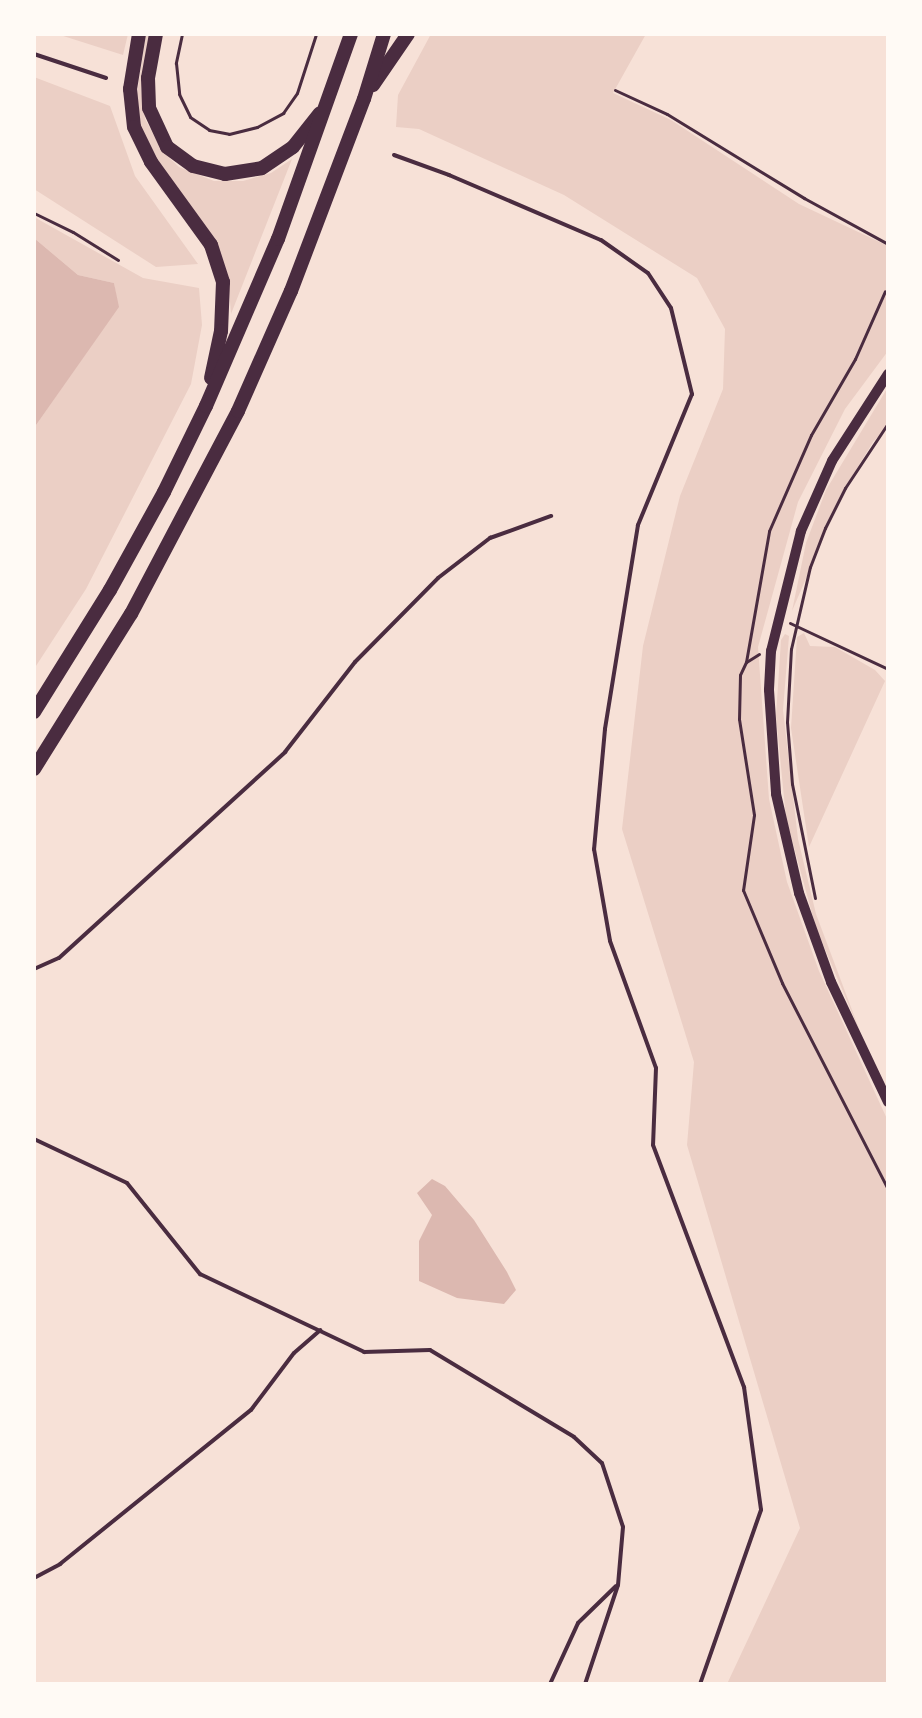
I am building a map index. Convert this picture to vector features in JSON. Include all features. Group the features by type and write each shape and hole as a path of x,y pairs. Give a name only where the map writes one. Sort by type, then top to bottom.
{"highway":[{"path":"139,34 130,89 134,127 151,162 211,245 223,282 221,331 206,406"},
{"path":"156,34 147,90 151,118 167,147 199,169 234,174 262,168 293,147 328,103"},
{"path":"34,712 110,590 164,492 206,406 278,239 351,34"},
{"path":"34,769 131,614 238,411 291,291 364,99 384,34"},
{"path":"364,99 408,34"}],"street":[{"path":"888,374 832,461 801,531 771,651 769,690 776,794 799,893 831,982 888,1102"}],"lane":[{"path":"34,54 106,78"},
{"path":"394,155 601,240 648,273 671,308 692,394 638,525 605,729 594,849 610,941 656,1068 653,1145 744,1387 761,1510 700,1684"},
{"path":"34,969 59,958 285,752 355,662 438,578 490,538 551,516"},
{"path":"34,1139 127,1183 200,1274 364,1352 430,1350 574,1437 602,1463 623,1527 618,1585 585,1684"},
{"path":"34,1578 60,1564 251,1410 294,1353 320,1330"},
{"path":"550,1684 578,1623 618,1585"}],"path":[{"path":"182,34 176,63 179,94 190,117 209,130 229,134 257,127 283,113 297,93 316,34"},
{"path":"615,90 702,134 804,198 888,244"},
{"path":"34,213 73,232 118,260"},
{"path":"885,291 855,359 811,435 769,531 746,662 740,675 739,719 744,770 754,815 743,890 782,983 888,1189"},
{"path":"815,900 792,784 787,722 791,649 810,567 825,528 845,488 888,423"},
{"path":"796,626 888,669"},
{"path":"746,662 758,655"}],"shaded area":[{"path":"57,34 128,34 123,55"},
{"path":"146,34 150,34 141,88 145,119 163,152 179,167 214,181 243,181 271,173 292,159 231,314 228,276 214,239 159,162 141,127 137,94"},
{"path":"431,34 646,34 613,93 671,120 799,204 888,246 888,351 845,409 798,502 758,647 769,799 787,882 819,971 888,1121 888,1684 727,1684 800,1528 687,1145 694,1062 622,829 643,646 680,496 723,389 725,329 697,278 564,195 419,129 396,127 398,95"},
{"path":"34,77 110,106 135,176 198,264 156,267 34,189"},
{"path":"34,217 143,278 199,288 202,325 191,384 86,589 34,669 34,428 118,307 114,283 78,275 34,238"},
{"path":"34,238 78,275 114,283 119,307 34,428"},
{"path":"888,387 888,426 873,442 845,488 792,611 806,543 826,490"},
{"path":"804,633 810,646 835,647 875,670 885,681 809,847 791,728 797,637"},
{"path":"785,634 789,636 783,710 798,839 816,914 861,1034 816,928 786,818 776,716 781,640"},
{"path":"432,1179 445,1186 474,1220 507,1272 516,1290 504,1304 457,1298 419,1281 419,1241 432,1215 417,1193"}]}
